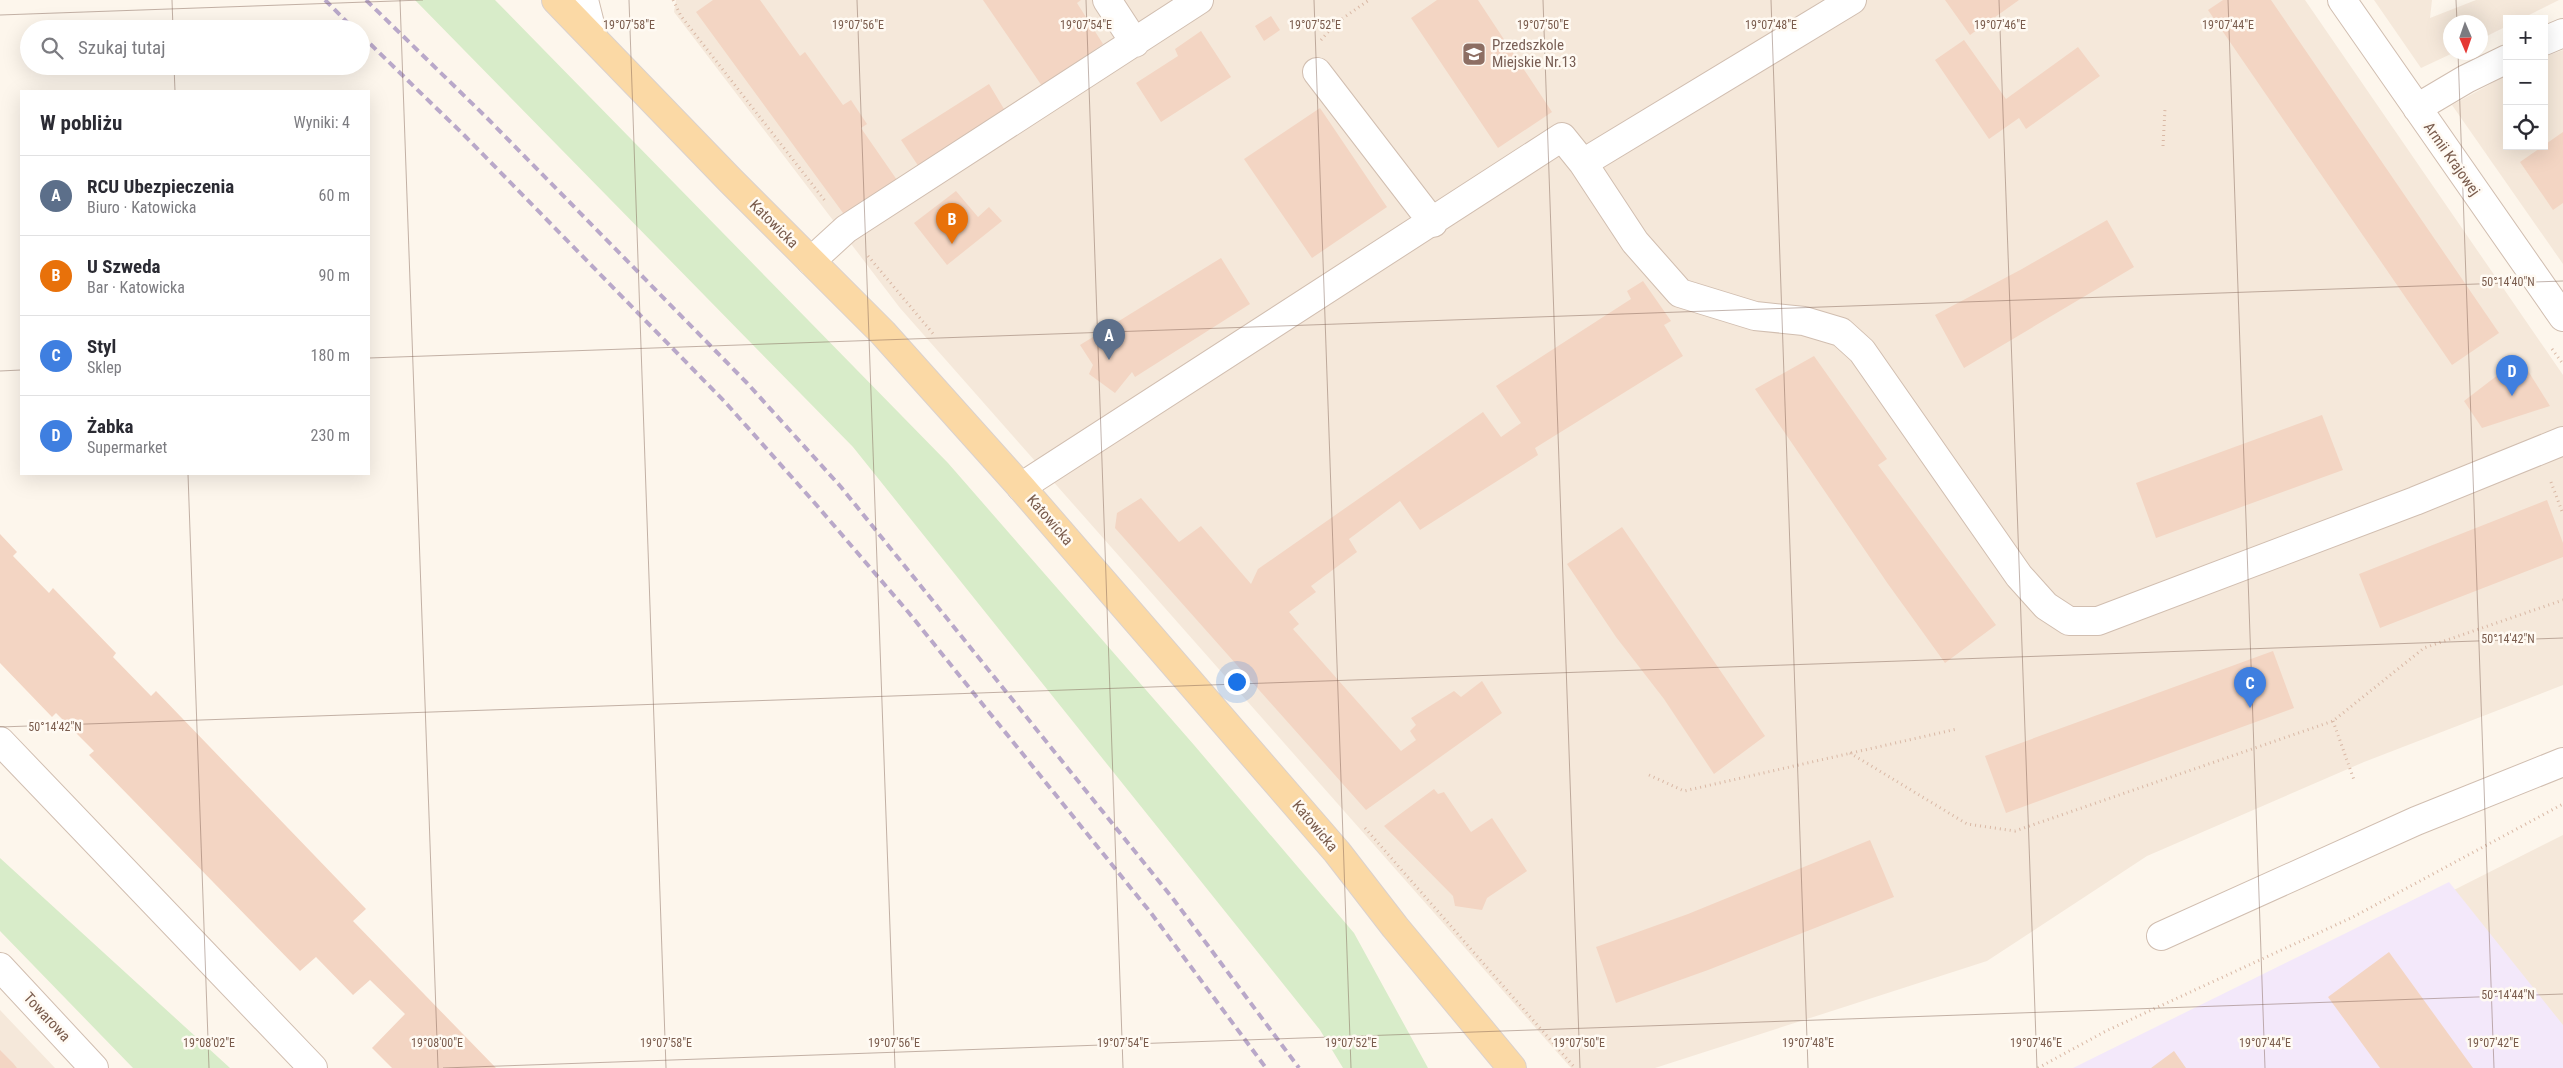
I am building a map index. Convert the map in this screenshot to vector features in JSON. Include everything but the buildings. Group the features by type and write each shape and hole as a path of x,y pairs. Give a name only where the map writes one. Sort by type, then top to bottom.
{"main road":[{"name":"Katowicka","path":"556,0 883,334 1021,487 1337,852 1395,927 1512,1068"}],"street":[{"path":"584,0 593,36"},
{"path":"1108,0 1135,42"},
{"path":"810,261 846,229 1199,0"},
{"path":"1584,163 1852,0"},
{"name":"Armii Krajowej","path":"2342,0 2563,318"},
{"path":"2548,39 2563,33"},
{"path":"2417,108 2466,79 2505,60"},
{"path":"1317,72 1433,222"},
{"path":"1021,487 1562,137 1584,163 1635,242 1680,293 1755,316 1804,321 1841,332 1862,351 2019,576 2046,606 2069,621 2098,621 2415,501 2563,441"},
{"path":"0,740 291,1058 313,1068"},
{"path":"2162,936 2416,821 2563,762"},
{"name":"Towarowa","path":"0,967 94,1068"}],"path":[{"path":"674,0 682,16 846,229 882,275 940,342"},
{"path":"1317,72 1317,49 1323,35 1369,0"},
{"path":"2163,146 2165,109"},
{"path":"1850,753 1967,824 2015,831 2333,721 2424,648 2563,600"},
{"path":"2333,721 2354,780"},
{"path":"1649,776 1684,791 1957,729"},
{"path":"2038,1068 2106,1031 2353,917 2563,804"},
{"path":"1363,826 1576,1068"}],"shaded area":[{"path":"676,0 2305,0 2563,375 2563,685 2364,762 2147,856 1987,961 1655,1068 1571,1068 900,308 674,12"},
{"path":"2374,0 2432,0 2430,18 2476,0 2559,0 2529,15 2503,15 2503,28 2488,36 2488,15 2443,15 2443,58 2421,68"},
{"path":"2563,50 2563,264 2452,105 2503,77 2503,150 2548,150 2548,56"},
{"path":"2563,835 2563,1038 2446,894"},
{"path":"2449,882 2563,1025 2563,1068 2073,1068"},
{"path":"0,1010 55,1068 0,1068"}],"green space":[{"path":"415,0 495,0 948,463 1194,745 1354,933 1428,1068 1343,1068 1320,1030 853,447"},
{"path":"0,858 230,1068 133,1068 0,931"}],"railway":[{"path":"325,0 345,20"},
{"path":"366,0 486,117 747,383 841,487 1174,900 1299,1068"},
{"path":"370,44 464,135 725,402 813,501 909,613 1151,913 1266,1068"}],"place":[{"name":"Przedszkole Miejskie Nr.13","path":"1474,54"},
{"name":"U Szweda","path":"952,244"},
{"name":"RCU Ubezpieczenia","path":"1109,360"},
{"name":"Żabka","path":"2512,396"},
{"name":"Styl","path":"2250,708"}]}
